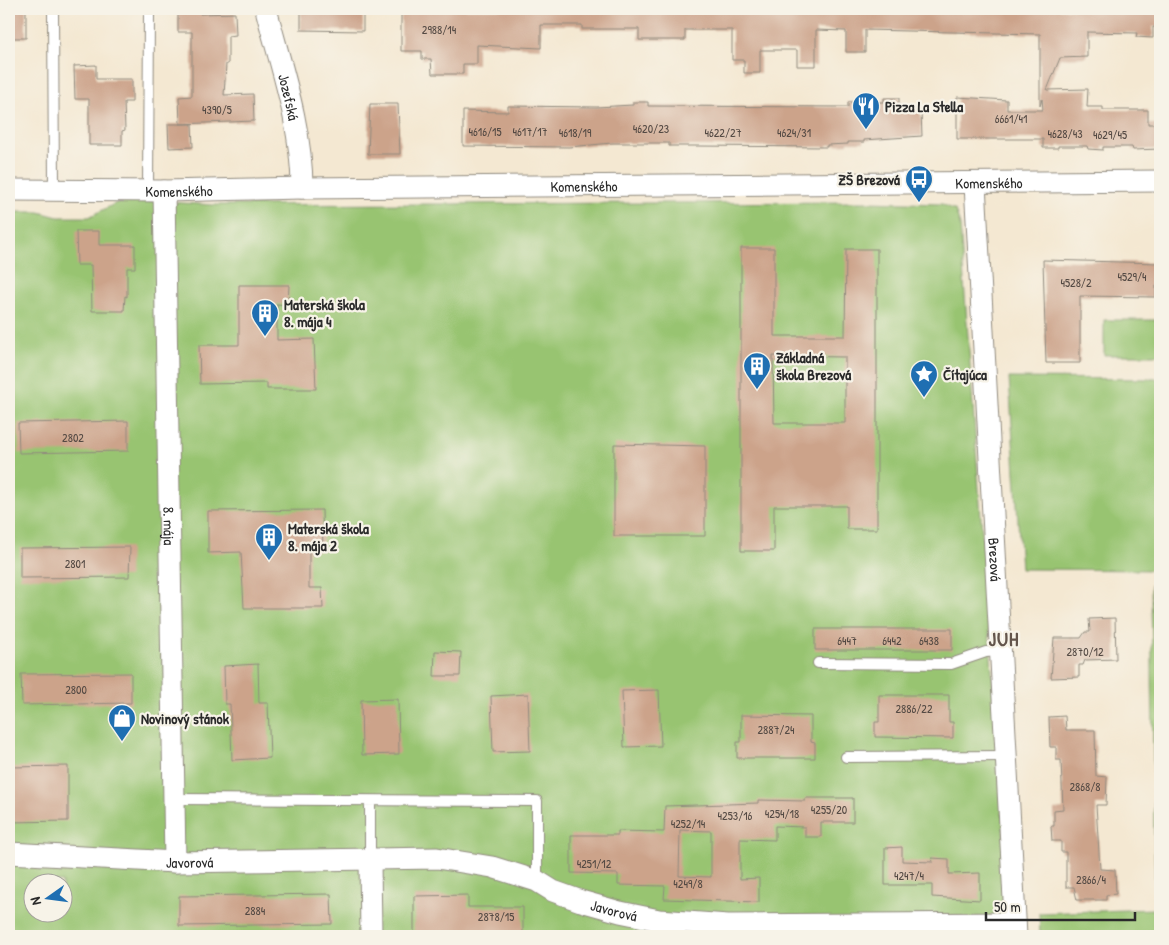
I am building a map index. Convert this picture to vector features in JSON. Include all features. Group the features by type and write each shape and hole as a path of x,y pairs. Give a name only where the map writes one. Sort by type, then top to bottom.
{"street":[{"name":"Jozefská","path":"266,9 296,126 302,160 302,188"},
{"name":"Komenského","path":"9,190 156,191 302,188 1160,181"},
{"name":"Brezová","path":"975,184 1015,930"},
{"name":"8. mája","path":"156,191 175,862"},
{"name":"Javorová","path":"9,853 175,862 437,858 492,867 537,882 553,891 582,901 620,912 659,920 728,925 1015,930"},
{"path":"370,860 371,936"}],"lane":[{"path":"52,9 54,190"},
{"path":"149,9 156,191"},
{"path":"818,663 951,664 986,652 1000,651"},
{"path":"846,756 1006,756"},
{"path":"174,800 537,800 537,882"},
{"path":"370,801 370,860"}],"green space":[{"path":"124,199 214,205 868,202 942,204 955,210 960,225 1011,936 9,936 9,212 39,212 58,217 89,217"},
{"path":"1104,320 1160,320 1160,355 1104,355"},
{"path":"1009,378 1160,379 1160,570 1021,569"},
{"path":"1151,585 1160,585 1160,936 1040,936 1039,913 1155,909"}],"building":[{"path":"9,9 26,9 26,38 9,38"},
{"path":"178,9 200,9 200,14 235,13 236,35 228,36 228,64 226,64 224,95 253,94 254,121 180,124 179,97 192,96 192,32 178,32"},
{"path":"301,9 363,9 363,31 301,30"},
{"path":"401,9 1160,9 1160,27 1153,27 1153,38 1136,37 1137,33 1087,32 1087,57 1060,58 1047,90 1088,89 1087,107 1103,107 1103,110 1148,110 1148,124 1160,124 1160,149 1133,150 1132,147 1103,147 1103,150 1088,149 1087,146 1043,148 1043,139 957,139 957,97 1007,100 1007,110 1043,110 1042,99 1040,106 1040,34 865,30 865,52 846,52 846,31 816,30 816,66 797,66 797,50 760,50 760,73 744,73 744,60 732,60 732,30 685,30 685,40 639,40 639,29 582,29 582,25 541,25 541,48 477,45 477,64 463,64 463,74 432,74 431,59 422,59 422,51 401,51"},
{"path":"96,65 96,79 132,79 132,102 124,102 125,130 122,131 122,145 89,145 89,99 75,99 74,66"},
{"path":"884,98 899,98 899,111 921,112 922,136 864,140 864,142 827,145 827,147 669,146 669,143 612,143 569,147 463,146 463,111 508,112 508,106 597,107 633,105 633,102 648,102 648,106 848,107 848,102 884,102"},
{"path":"370,104 398,104 400,154 368,154"},
{"path":"168,124 192,124 193,147 169,148"},
{"path":"76,231 99,231 99,245 135,245 135,268 127,268 127,297 125,296 124,311 92,311 91,265 77,265"},
{"name":"Základná škola Brezová","path":"741,248 774,248 774,336 845,336 846,249 877,249 877,529 847,529 847,506 774,506 774,551 741,551","holes":["773,356 845,357 845,423 774,423"]},
{"path":"1043,260 1160,263 1160,286 1156,286 1156,297 1080,296 1080,363 1046,363"},
{"name":"Materská škola 8. mája 4","path":"239,285 289,285 288,305 277,304 277,340 314,339 316,389 267,389 267,383 200,384 199,345 239,345"},
{"path":"128,421 128,451 19,453 18,423"},
{"path":"614,444 705,446 705,536 614,536"},
{"name":"Materská škola 8. mája 2","path":"322,510 323,551 309,551 309,588 322,588 323,608 244,608 241,552 208,553 208,511"},
{"path":"130,547 129,577 20,578 20,548"},
{"path":"1115,618 1116,659 1085,660 1083,665 1079,665 1079,677 1051,678 1054,638 1081,638 1085,632 1090,632 1089,619"},
{"path":"815,629 952,629 952,650 815,650"},
{"path":"435,651 461,652 460,676 434,676"},
{"path":"258,664 259,703 268,703 270,758 232,760 230,704 225,704 224,666"},
{"path":"131,673 131,703 22,705 21,674"},
{"path":"659,690 661,746 624,747 622,691"},
{"path":"528,694 530,751 493,752 491,696"},
{"path":"879,695 949,695 949,722 953,722 953,738 875,737 875,722 879,722"},
{"path":"398,699 399,754 362,755 361,700"},
{"path":"741,715 811,716 811,742 815,743 815,758 737,758 737,742 741,742"},
{"path":"1065,716 1066,730 1095,730 1096,776 1107,777 1106,805 1096,805 1100,869 1115,870 1116,894 1106,895 1106,900 1077,900 1074,887 1066,887 1066,852 1061,852 1061,841 1052,841 1051,826 1054,826 1054,810 1063,809 1061,760 1056,760 1056,747 1050,747 1049,717"},
{"path":"68,766 68,821 9,822 9,767"},
{"path":"805,798 853,798 853,822 821,822 821,837 805,837 805,827 775,826 775,840 740,839 740,879 759,878 759,902 664,899 665,886 618,885 618,874 571,873 571,835 618,835 618,831 664,832 665,806 758,803 758,800 805,801","holes":["680,830 711,831 711,877 679,876"]},
{"path":"902,847 902,861 933,862 932,858 949,859 949,874 980,873 980,900 932,897 932,885 885,885 885,848"},
{"path":"331,894 332,924 179,926 179,896"},
{"path":"468,895 468,907 523,907 523,936 468,936 469,933 414,933 414,896"}],"place":[{"name":"Pizza La Stella","path":"866,130"},
{"name":"ZŠ Brezová","path":"919,203"},
{"name":"Materská škola 8. mája 4","path":"265,337"},
{"name":"Základná škola Brezová","path":"757,390"},
{"name":"Čítajúca","path":"924,398"},
{"name":"Materská škola 8. mája 2","path":"269,561"},
{"name":"Novinový stánok","path":"122,742"}],"district":[{"name":"JUH","path":"1004,638"}]}
